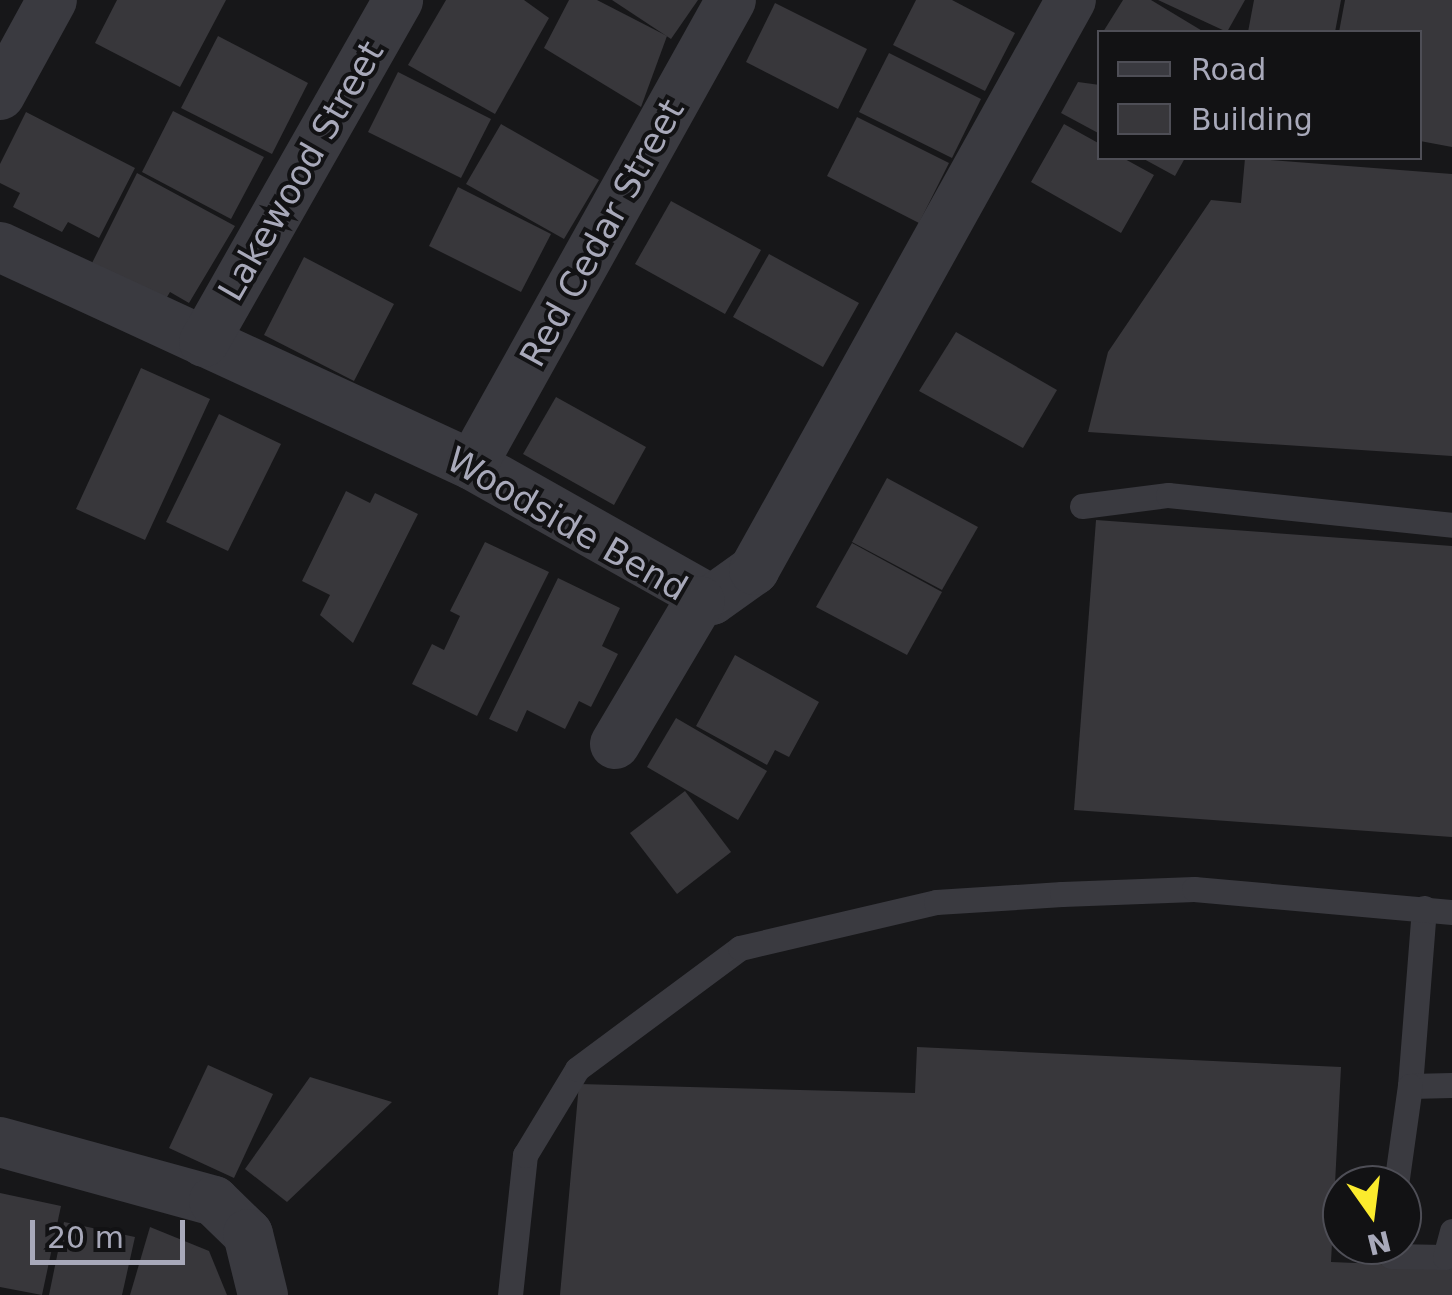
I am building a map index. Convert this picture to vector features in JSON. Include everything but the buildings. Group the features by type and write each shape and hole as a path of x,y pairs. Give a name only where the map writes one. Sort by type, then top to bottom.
{"street":[{"path":"0,95 52,0"},
{"name":"Lakewood Street","path":"204,342 398,0"},
{"name":"Red Cedar Street","path":"472,465 731,0"},
{"name":"Woodside Bend","path":"0,247 472,465 700,601 733,592 754,570 1071,0"},
{"path":"615,744 700,601"},
{"path":"0,1142 214,1200 248,1234 266,1280 263,1295"}],"lane":[{"path":"1082,506 1168,496 1452,525"},
{"path":"510,1295 525,1154 578,1070 740,948 936,902 1062,894 1194,890 1452,912"},
{"path":"1399,1165 1410,1086 1424,908"},
{"path":"1410,1086 1452,1085"},
{"path":"1422,1257 1445,1257 1452,1231"}]}
